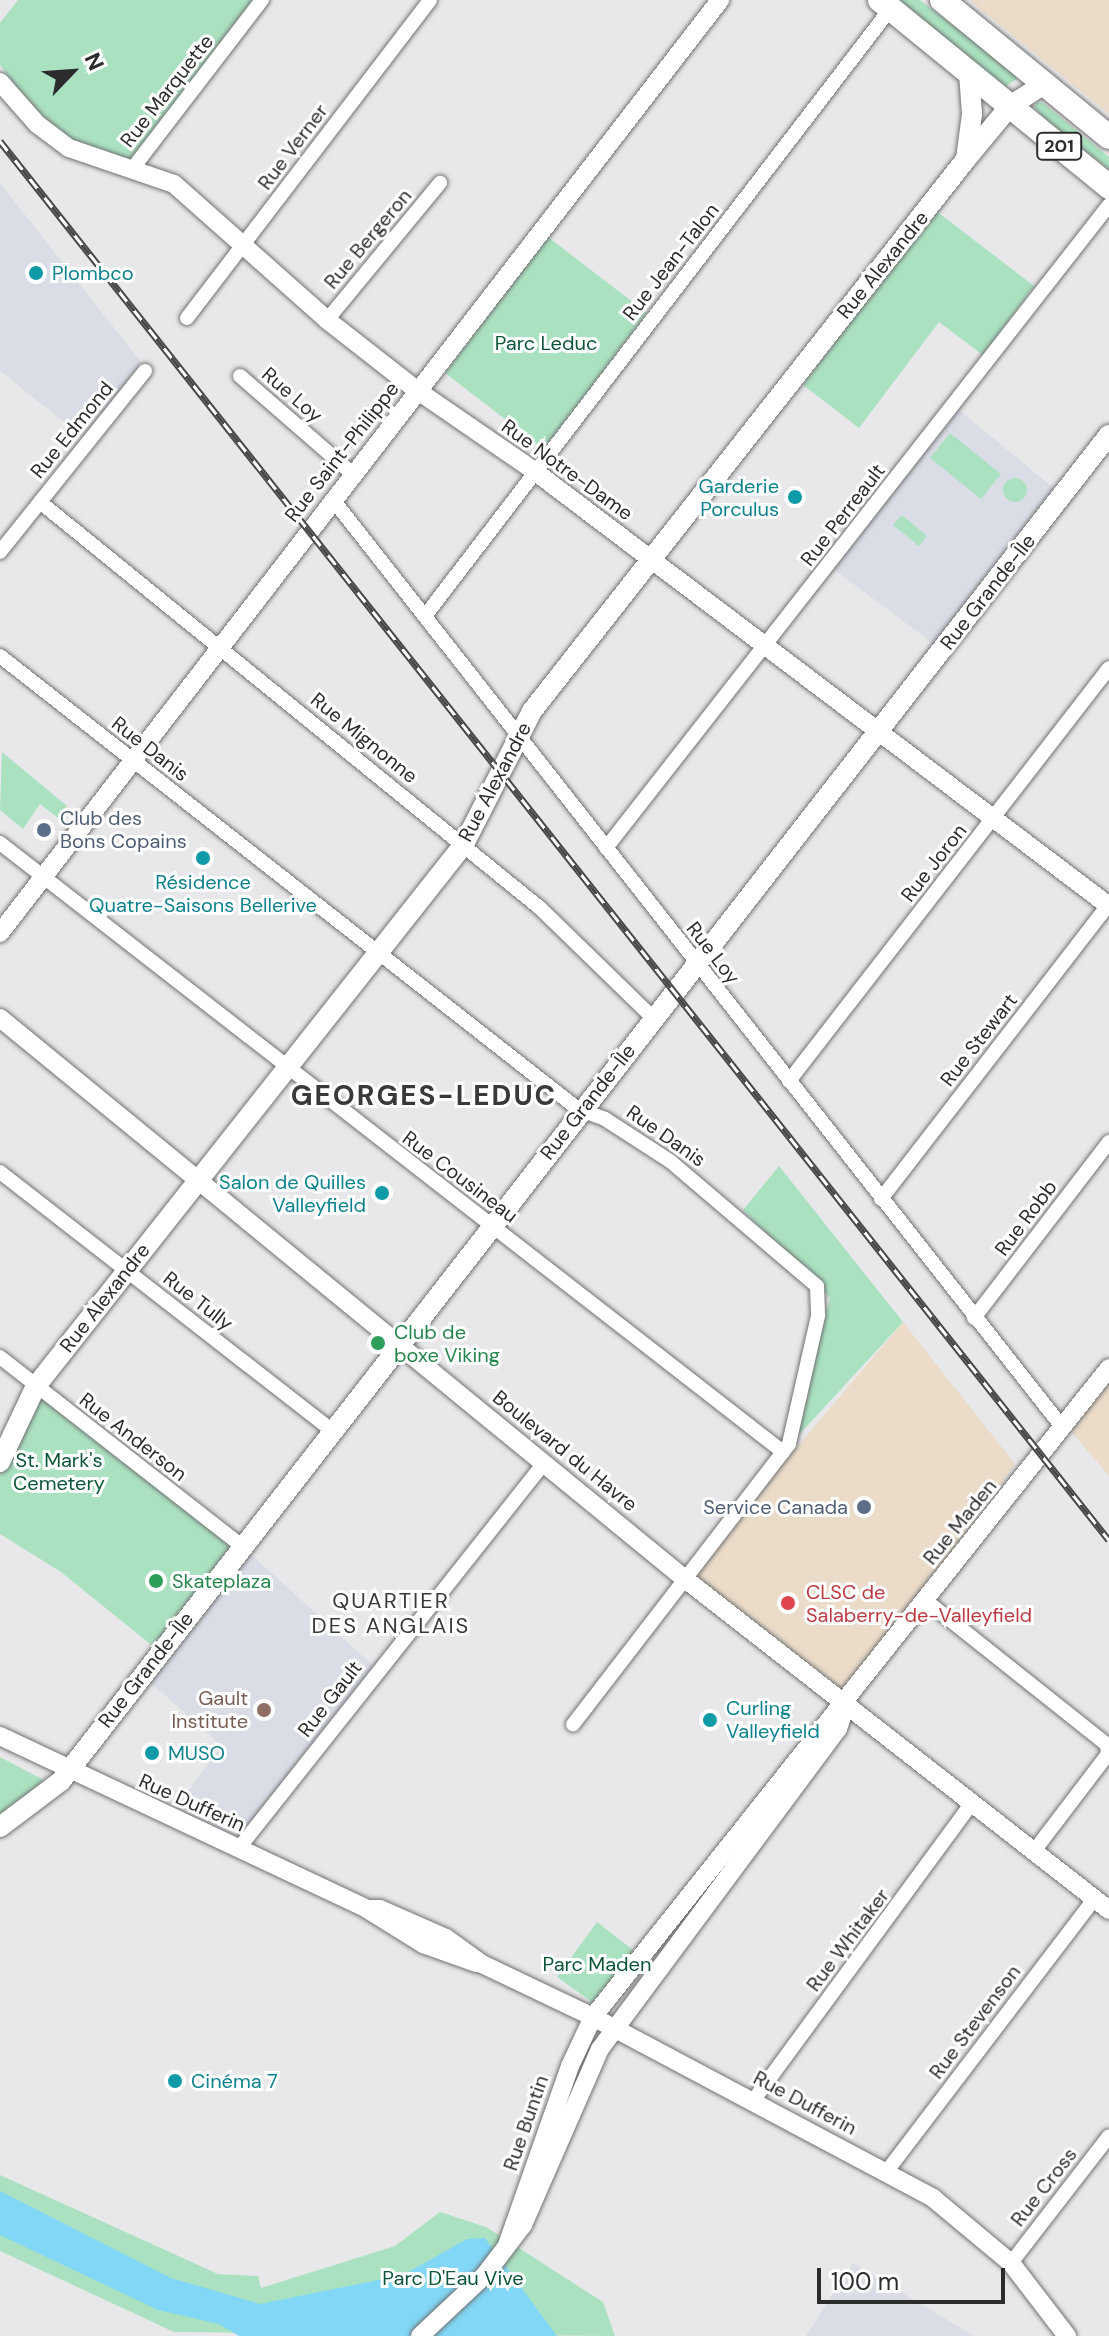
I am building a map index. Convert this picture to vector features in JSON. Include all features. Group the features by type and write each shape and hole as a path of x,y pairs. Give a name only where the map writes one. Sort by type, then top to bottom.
{"highway":[{"name":"201","path":"942,0 1109,137"},
{"name":"201","path":"886,4 1109,187"}],"main road":[{"path":"966,159 972,114 969,73"},
{"name":"Rue Alexandre","path":"0,1462 36,1386 464,844 517,736 966,159 1010,106 1044,84"},
{"name":"Rue Grande-Île","path":"0,1827 32,1806 69,1770 1109,435"}],"street":[{"name":"Rue Marquette","path":"133,168 262,0"},
{"name":"Rue Verner","path":"187,318 430,0"},
{"name":"Rue Saint-Philippe","path":"0,933 720,0"},
{"name":"Rue Jean-Talon","path":"425,616 886,4"},
{"name":"Rue Notre-Dame","path":"0,82 53,138 88,157 133,168 174,184 327,320 418,391 533,470 1109,905"},
{"name":"Rue Bergeron","path":"327,320 440,183"},
{"name":"Rue Perreault","path":"606,848 1109,205"},
{"name":"Rue Edmond","path":"0,552 145,371"},
{"name":"Rue Loy","path":"240,376 354,475"},
{"name":"Rue Loy","path":"334,501 695,964 1063,1428"},
{"name":"Rue Mignonne","path":"40,502 464,844 540,908 653,1018"},
{"name":"Rue Danis","path":"0,656 376,955 582,1111 605,1119 670,1161 817,1286 818,1316 794,1430 783,1452 573,1724"},
{"name":"Rue Joron","path":"789,1081 1109,668"},
{"name":"Rue Cousineau","path":"0,843 783,1452"},
{"name":"Rue Stewart","path":"881,1199 1109,905"},
{"name":"Boulevard du Havre","path":"0,1018 685,1579 1102,1904"},
{"name":"Rue Robb","path":"974,1318 1109,1142"},
{"name":"Rue Tully","path":"0,1172 333,1431"},
{"name":"Rue Anderson","path":"0,1357 243,1547"},
{"name":"Rue Maden","path":"593,2017 825,1721 846,1704 1109,1368"},
{"name":"Rue Gault","path":"239,1848 544,1463"},
{"path":"925,1600 1107,1745 1108,1754 1034,1851"},
{"name":"Rue Maden","path":"614,2029 838,1729 846,1704"},
{"name":"Rue Dufferin","path":"0,1736 367,1909 423,1944 482,1964 593,2017 887,2171 933,2198 1011,2263 1067,2336"},
{"name":"Rue Whitaker","path":"753,2101 973,1802"},
{"name":"Rue Stevenson","path":"887,2171 1102,1904"},
{"name":"Rue Buntin","path":"503,2250 570,2066 593,2017"},
{"name":"Rue Buntin","path":"420,2336 503,2250 536,2203 589,2068 614,2029"},
{"name":"Rue Cross","path":"1011,2263 1109,2136"}],"shaded area":[{"path":"969,0 1109,0 1109,114"},
{"path":"0,183 141,362 84,438 0,371"},
{"path":"953,405 1063,496 942,650 829,566"},
{"path":"903,1322 1015,1464 846,1704 685,1579"},
{"path":"1109,1381 1109,1476 1070,1430"},
{"name":"Gault Institute","path":"243,1547 378,1670 239,1848 169,1816 222,1746 142,1675"},
{"path":"853,2263 974,2336 806,2336"}],"green space":[{"path":"18,0 266,0 133,168 87,153 39,117 0,65 0,23"},
{"path":"897,0 920,0 1020,77 1004,87"},
{"path":"1037,103 1043,103 1109,157 1109,169 1052,126 1034,107"},
{"path":"935,210 1034,286 983,355 939,322 859,428 803,385"},
{"name":"Parc Leduc","path":"548,237 647,313 544,449 445,373"},
{"path":"950,433 1001,474 981,499 930,458"},
{"path":"1015,478 1026,485 1027,490 1020,501 1015,502 1004,495 1003,490 1010,479"},
{"path":"902,515 927,536 919,546 893,525"},
{"path":"2,752 67,806 58,818 40,804 23,829 0,810"},
{"path":"779,1166 903,1322 783,1452 830,1298 743,1210"},
{"name":"St. Mark's Cemetery","path":"40,1391 243,1547 160,1652 61,1572 0,1534 0,1475"},
{"path":"0,1757 42,1779 45,1785 0,1820"},
{"name":"Parc Maden","path":"597,1922 637,1953 596,2005 557,1977"},
{"name":"Parc D'Eau Vive","path":"0,2175 218,2274 258,2276 261,2288 395,2246 440,2212 486,2227 603,2302 615,2336 174,2332 0,2251"}],"water":[{"path":"0,2191 171,2278 260,2304 403,2275 467,2239 485,2238 557,2336 239,2336 219,2324 158,2310 0,2235"}],"railway":[{"path":"0,141 1109,1540"}],"place":[{"name":"Plombco","path":"36,273"},
{"name":"Garderie Porculus","path":"795,497"},
{"name":"Club des Bons Copains","path":"44,830"},
{"name":"Résidence Quatre-Saisons Bellerive","path":"203,858"},
{"name":"Salon de Quilles Valleyfield","path":"382,1193"},
{"name":"Club de boxe Viking","path":"378,1343"},
{"name":"Service Canada","path":"864,1507"},
{"name":"Skateplaza","path":"156,1581"},
{"name":"CLSC de Salaberry-de-Valleyfield","path":"788,1603"},
{"name":"Gault Institute","path":"264,1710"},
{"name":"Curling Valleyfield","path":"710,1720"},
{"name":"MUSO","path":"152,1753"},
{"name":"Cinéma 7","path":"175,2081"}],"district":[{"name":"GEORGES-LEDUC","path":"424,1096"},
{"name":"QUARTIER DES ANGLAIS","path":"391,1612"}]}
